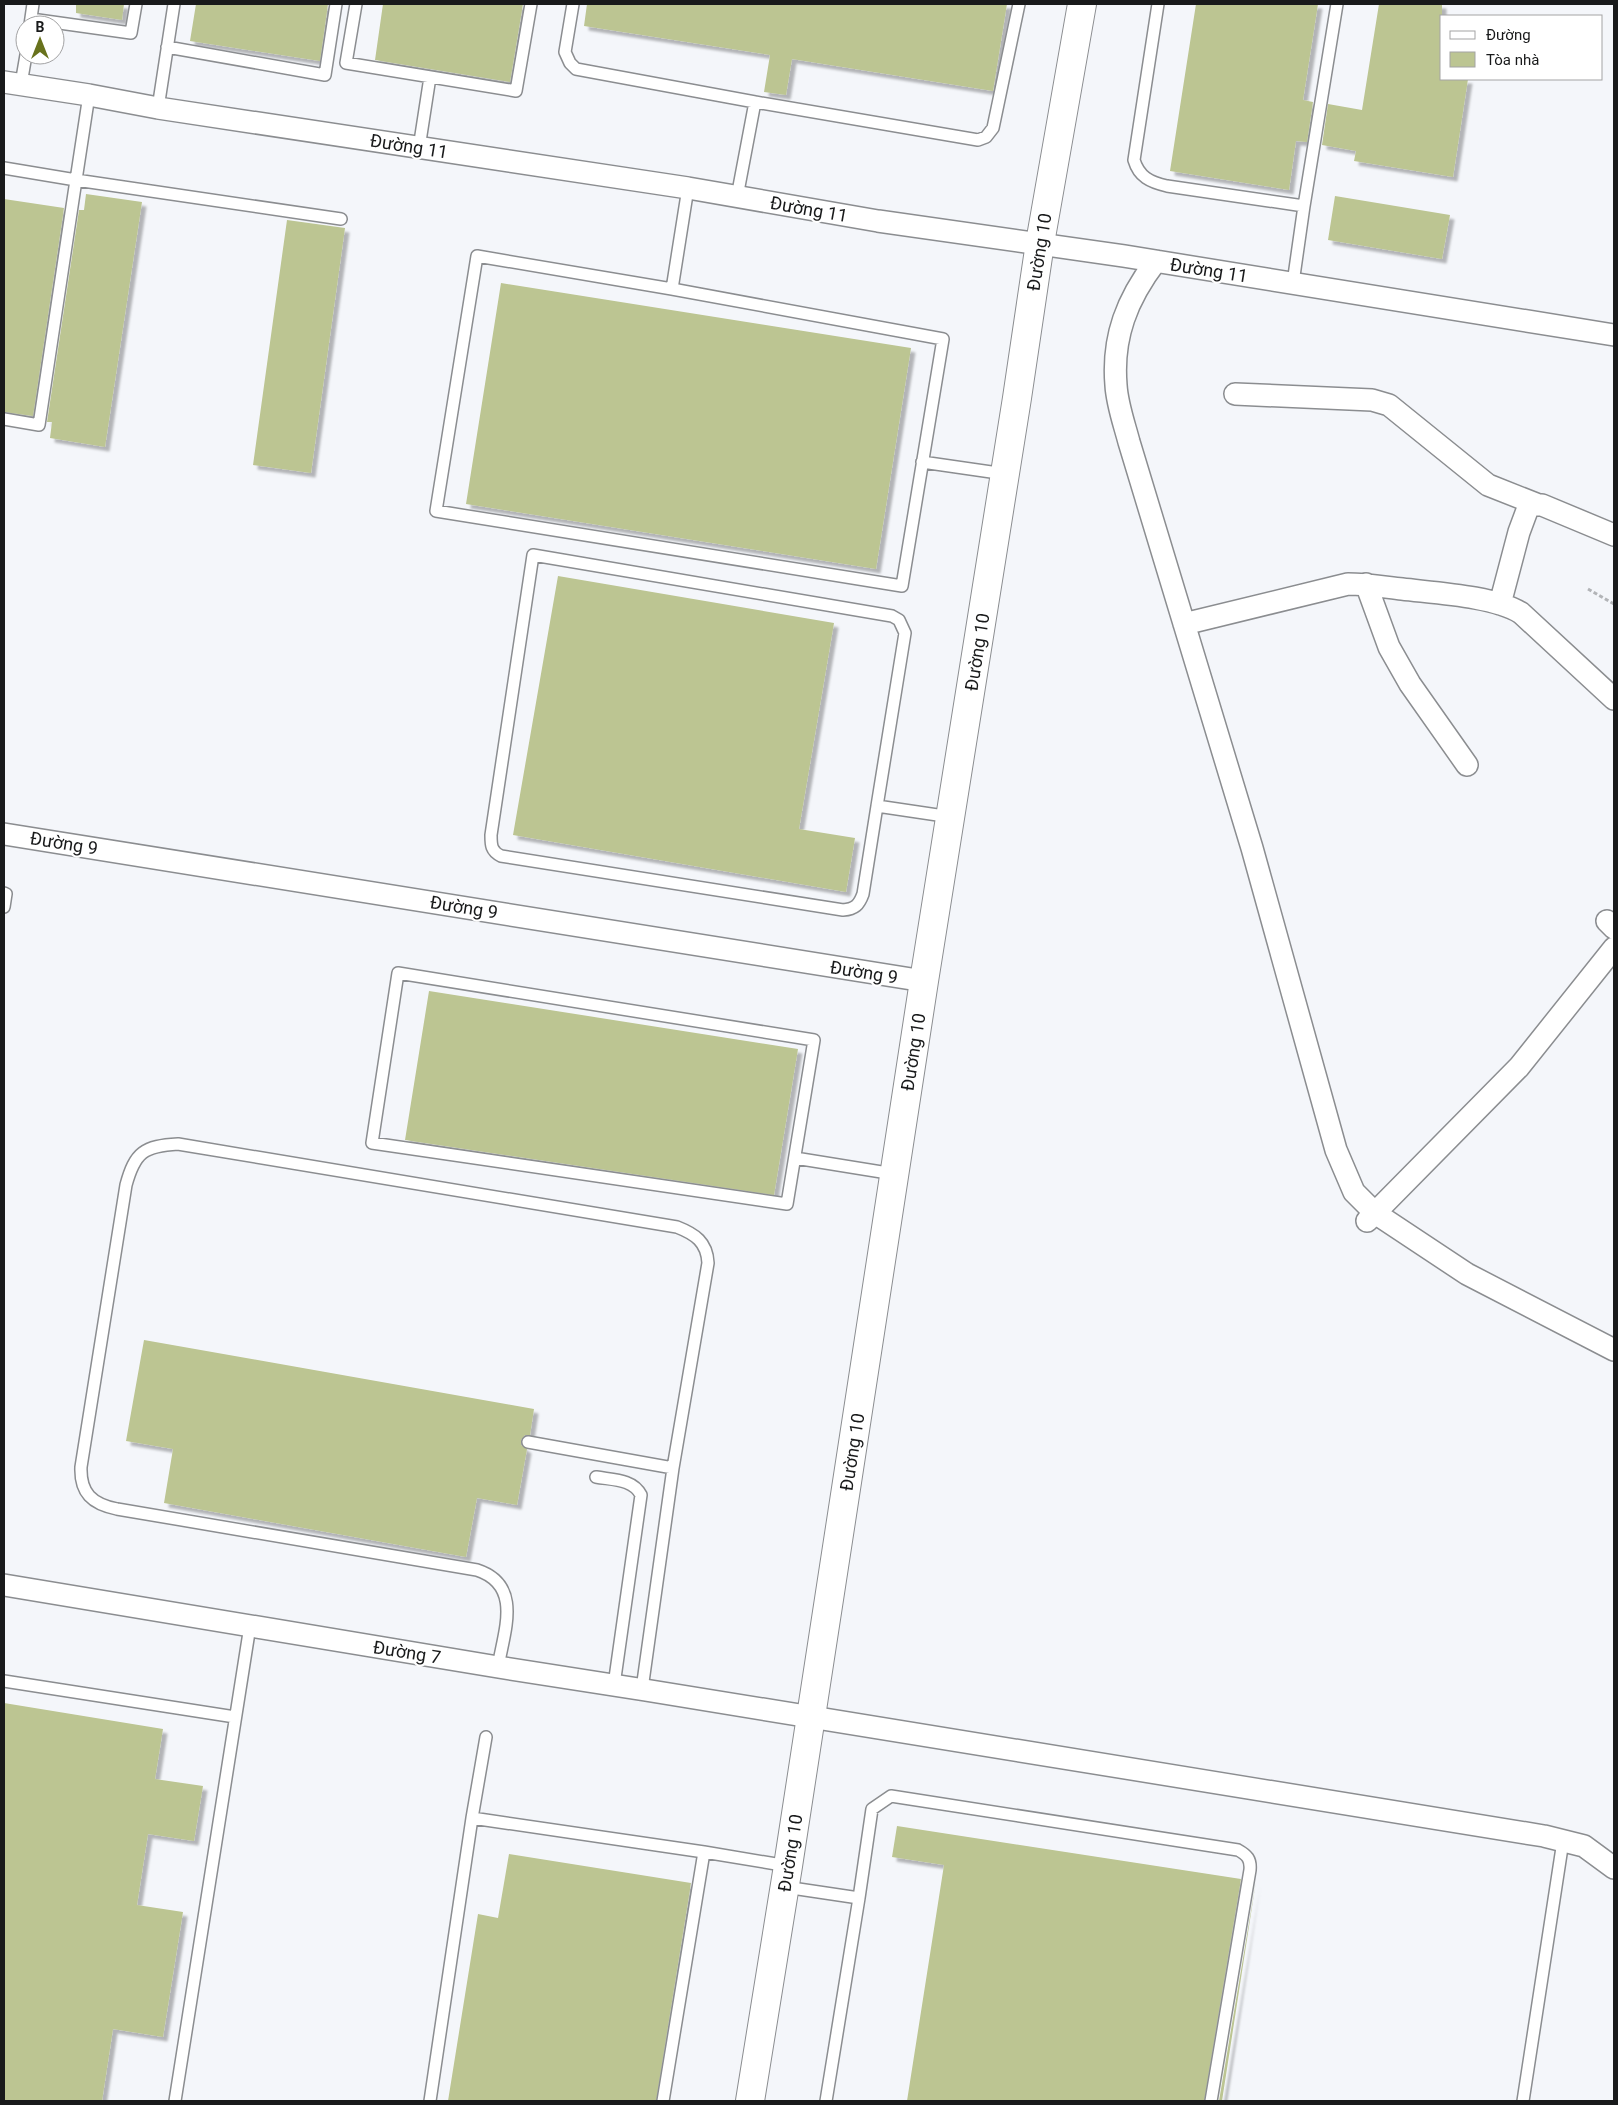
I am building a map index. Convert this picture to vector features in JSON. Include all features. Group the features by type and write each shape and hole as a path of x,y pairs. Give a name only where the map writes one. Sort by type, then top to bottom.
{"street":[{"name":"Đường 10","path":"750,2101 787,1876 894,1174 1040,243 1082,4"},
{"name":"Đường 11","path":"13,83 158,108 688,188 878,221 1040,243 1614,335"},
{"path":"1156,261 1138,287 1123,321 1116,343 1116,387 1129,442 1252,848 1336,1150 1354,1192 1371,1217 1467,1274 1614,1350"},
{"path":"1236,394 1372,400 1389,405 1488,485 1614,535"},
{"path":"1500,604 1527,508 1536,504"},
{"path":"1184,624 1348,584 1366,584 1454,595 1513,608 1522,614 1614,700"},
{"path":"1366,584 1388,647 1410,684 1467,765"},
{"name":"Đường 9","path":"4,834 924,982"},
{"path":"1371,1217 1519,1067 1614,948"},
{"name":"Đường 7","path":"4,1585 498,1668 642,1689 1525,1833 1584,1846 1614,1868"}],"lane":[{"path":"65,26 131,34 136,4"},
{"path":"158,108 174,4"},
{"path":"167,47 325,75 336,4"},
{"path":"356,4 346,63 516,91 531,4"},
{"path":"573,4 565,52 570,63 576,69 754,102 978,140 986,137 993,128 1019,4"},
{"path":"1158,4 1134,160 1137,169 1152,182 1167,186 1304,206"},
{"path":"1293,283 1337,4"},
{"path":"13,83 21,65"},
{"path":"419,148 430,77"},
{"path":"4,420 39,425 89,95"},
{"path":"737,197 754,102"},
{"path":"4,168 341,219"},
{"path":"672,289 688,188"},
{"path":"477,256 672,289 943,339 902,586 436,511 477,256"},
{"path":"922,462 1005,474"},
{"path":"533,555 892,616 899,620 905,633 877,806 863,894 859,904 852,909 843,910 501,856 496,853 492,848 492,835 533,555"},
{"path":"877,806 951,817"},
{"path":"4,894 6,894 4,908"},
{"path":"398,973 814,1040 795,1158 787,1204 372,1142 398,973"},
{"path":"498,1668 508,1603 497,1580 488,1574 467,1568 117,1510 101,1506 88,1495 80,1482 81,1467 126,1185 131,1166 137,1156 149,1149 164,1144 178,1144 677,1228 691,1232 702,1241 708,1254 708,1263 673,1468 642,1689"},
{"path":"795,1158 894,1174"},
{"path":"528,1442 673,1468"},
{"path":"596,1477 629,1483 637,1487 641,1495 614,1685"},
{"path":"175,2101 250,1626"},
{"path":"4,1681 235,1717"},
{"path":"430,2101 472,1818 486,1738"},
{"path":"826,2101 860,1898 872,1810 891,1796 1238,1850 1246,1854 1250,1862 1250,1870 1211,2101"},
{"path":"472,1818 704,1852 860,1898"},
{"path":"1523,2101 1563,1841"},
{"path":"663,2101 704,1852"}],"path":[{"path":"1588,589 1614,604"}],"building":[{"path":"76,4 124,4 122,20 76,13"},
{"path":"196,4 328,4 320,61 190,41"},
{"path":"383,4 523,4 510,82 375,60"},
{"path":"587,4 1007,4 993,91 792,59 786,95 764,92 770,55 584,26"},
{"path":"1196,4 1318,4 1303,100 1313,102 1307,142 1296,141 1289,190 1170,171"},
{"path":"1379,4 1442,4 1442,15 1440,15 1440,80 1468,80 1453,177 1354,161 1356,151 1322,145 1328,104 1362,110"},
{"path":"86,194 142,202 105,447 50,438 52,422 47,422 79,210 84,210"},
{"path":"1335,196 1450,215 1442,259 1328,240"},
{"path":"4,199 64,208 33,416 4,412"},
{"path":"287,220 345,228 311,473 253,465"},
{"path":"501,283 911,348 876,569 466,504"},
{"path":"558,576 834,623 799,829 855,838 846,892 513,835"},
{"path":"429,991 798,1049 774,1195 405,1140"},
{"path":"144,1340 534,1409 530,1435 525,1435 521,1440 521,1445 527,1449 517,1505 477,1498 466,1557 164,1503 173,1449 126,1441"},
{"path":"4,1703 163,1729 155,1779 203,1786 194,1841 148,1834 137,1905 183,1912 163,2037 113,2029 102,2101 4,2101"},
{"path":"897,1826 1241,1879 1204,2101 907,2101 944,1865 892,1857"},
{"path":"509,1854 691,1883 656,2101 448,2101 478,1914 498,1918"},
{"path":"1256,1881 1222,2101 1219,2101"}]}
